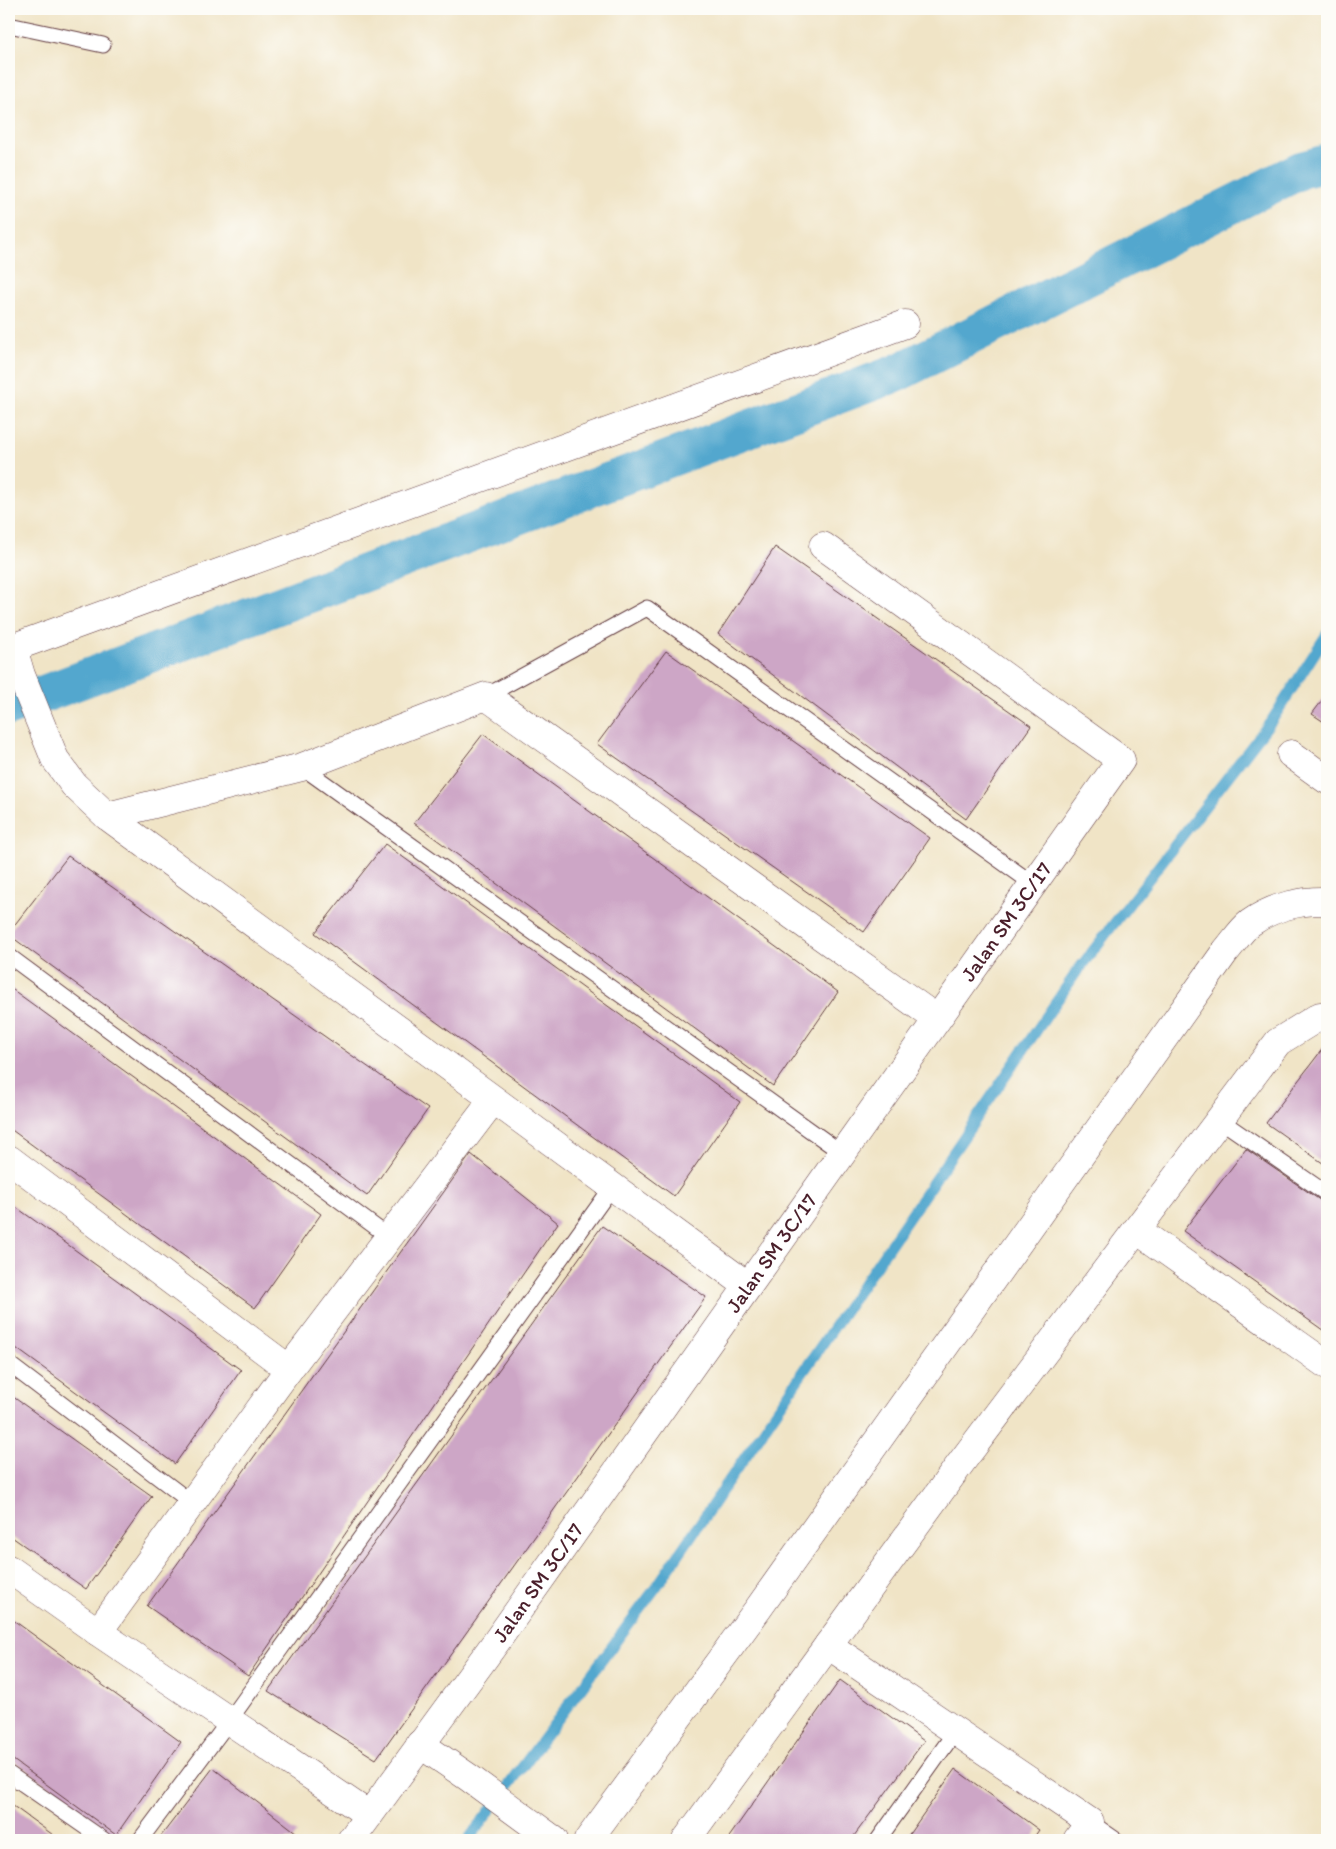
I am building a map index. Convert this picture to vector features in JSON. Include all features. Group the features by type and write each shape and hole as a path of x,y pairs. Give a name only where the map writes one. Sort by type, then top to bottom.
{"street":[{"path":"748,1286 107,816 74,785 55,759 10,646 905,324"},
{"name":"Jalan SM 3C/17","path":"351,1840 496,1642 1121,760 823,546"},
{"path":"107,816 302,767 486,696 937,1019"},
{"path":"1291,754 1327,780"},
{"path":"588,1840 764,1601 1225,952 1250,923 1275,909 1310,900 1327,901"},
{"path":"686,1840 963,1460 1278,1042 1320,1016 1327,1016"},
{"path":"98,1632 289,1369 493,1100"},
{"path":"9,1159 289,1369"},
{"path":"1137,1230 1327,1365"},
{"path":"9,1569 98,1632 369,1815"},
{"path":"828,1645 955,1732 1083,1831"},
{"path":"420,1744 545,1834"}],"lane":[{"path":"9,25 103,45"},
{"path":"486,696 647,608 1033,884"},
{"path":"302,767 842,1153"},
{"path":"9,956 389,1237"},
{"path":"1220,1120 1327,1194"},
{"path":"140,1840 229,1721 612,1187"},
{"path":"9,1364 192,1503"},
{"path":"878,1840 955,1732"},
{"path":"9,1774 104,1840"},
{"path":"1083,1831 1116,1840"}],"building":[{"path":"775,547 1031,726 966,819 718,634"},
{"path":"666,651 930,838 864,932 597,744"},
{"path":"1327,694 1327,724 1312,714"},
{"path":"483,734 838,992 773,1086 414,823"},
{"path":"385,844 740,1102 674,1196 315,933"},
{"path":"68,856 428,1109 367,1196 9,935 9,932"},
{"path":"9,987 321,1214 255,1308 9,1128"},
{"path":"1327,1043 1327,1166 1266,1123"},
{"path":"1246,1149 1327,1205 1327,1333 1183,1231"},
{"path":"471,1154 558,1223 248,1676 147,1606"},
{"path":"9,1202 241,1370 175,1464 9,1343"},
{"path":"602,1226 706,1297 376,1759 268,1691"},
{"path":"9,1394 152,1496 86,1589 9,1535"},
{"path":"9,1617 181,1742 116,1835 9,1757"},
{"path":"840,1680 924,1741 851,1840 727,1840"},
{"path":"213,1768 297,1833 292,1840 158,1840"},
{"path":"955,1769 1039,1830 1032,1840 905,1840"},
{"path":"9,1803 60,1840 9,1840"}],"waterway":[{"path":"9,707 897,373 1301,170 1327,163"},
{"path":"468,1840 657,1586 1078,970 1272,720 1327,634"}]}
